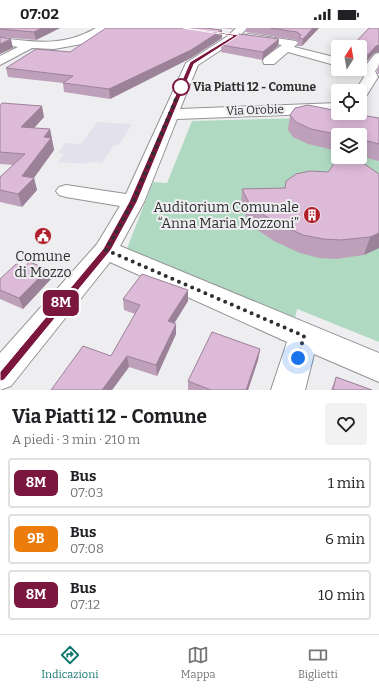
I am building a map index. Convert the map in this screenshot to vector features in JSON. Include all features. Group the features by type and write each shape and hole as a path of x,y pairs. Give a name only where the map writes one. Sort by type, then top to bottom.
{"street":[{"path":"0,41 50,46 73,44 91,37 104,28"},
{"path":"0,376 106,250 133,202 192,63 233,32 292,43 269,61"},
{"path":"0,61 30,45"},
{"path":"285,48 331,60"},
{"path":"365,84 379,57"},
{"name":"Via Orobie","path":"171,114 331,108"},
{"path":"66,191 133,202"},
{"path":"106,250 379,368"},
{"path":"288,390 304,336"}],"shaded area":[{"path":"97,122 132,124 119,145 114,145 102,163 88,162 86,164 58,162 64,154 58,153 65,143 81,144"}],"green space":[{"path":"304,118 379,125 379,342 297,309 294,322 126,251 153,182 167,183 192,121"}],"building":[{"path":"0,28 42,28 34,32"},
{"path":"106,28 205,28 222,30 191,50 109,89 63,83 73,76 6,68 36,49 70,52"},
{"path":"270,28 313,28 303,39 299,38 301,35 297,32"},
{"path":"369,28 379,28 379,45 376,46 368,55 367,40 358,40"},
{"path":"239,34 279,39 263,52 221,45"},
{"path":"0,37 11,39 0,44"},
{"path":"2,103 42,106 21,127 50,129 44,137 51,138 22,176 34,178 18,194 0,190 0,177 25,154 0,152 0,106"},
{"path":"308,105 331,110 331,120 367,120 367,116 379,118 379,144 367,141 367,128 331,128 331,133 311,129 296,122 290,115 295,108"},
{"name":"Auditorium Comunale “Anna Maria Mozzoni”","path":"334,164 364,164 379,174 379,233 370,237 341,240 323,239 303,235 277,223 251,207 242,189 285,188 286,181 296,174 310,171 328,172"},
{"path":"29,262 48,269 19,298 0,290 0,279 16,264 25,267"},
{"path":"142,274 188,290 168,321 176,324 156,365 127,356 102,390 51,390 83,346 111,356 140,305 123,299"},
{"path":"212,332 260,349 246,390 211,390 188,381"},
{"path":"336,377 372,390 333,390"}],"bus line":[{"name":"8M","path":"0,376 106,250 142,183 189,67 195,59 237,35 184,28"}],"place":[{"name":"Via Piatti 12 - Comune","path":"181,87"},
{"name":"Auditorium Comunale “Anna Maria Mozzoni”","path":"312,215"},
{"name":"Comune di Mozzo","path":"43,236"}],"route":[{"path":"181,87 142,183 106,250 304,336 298,358"}]}
